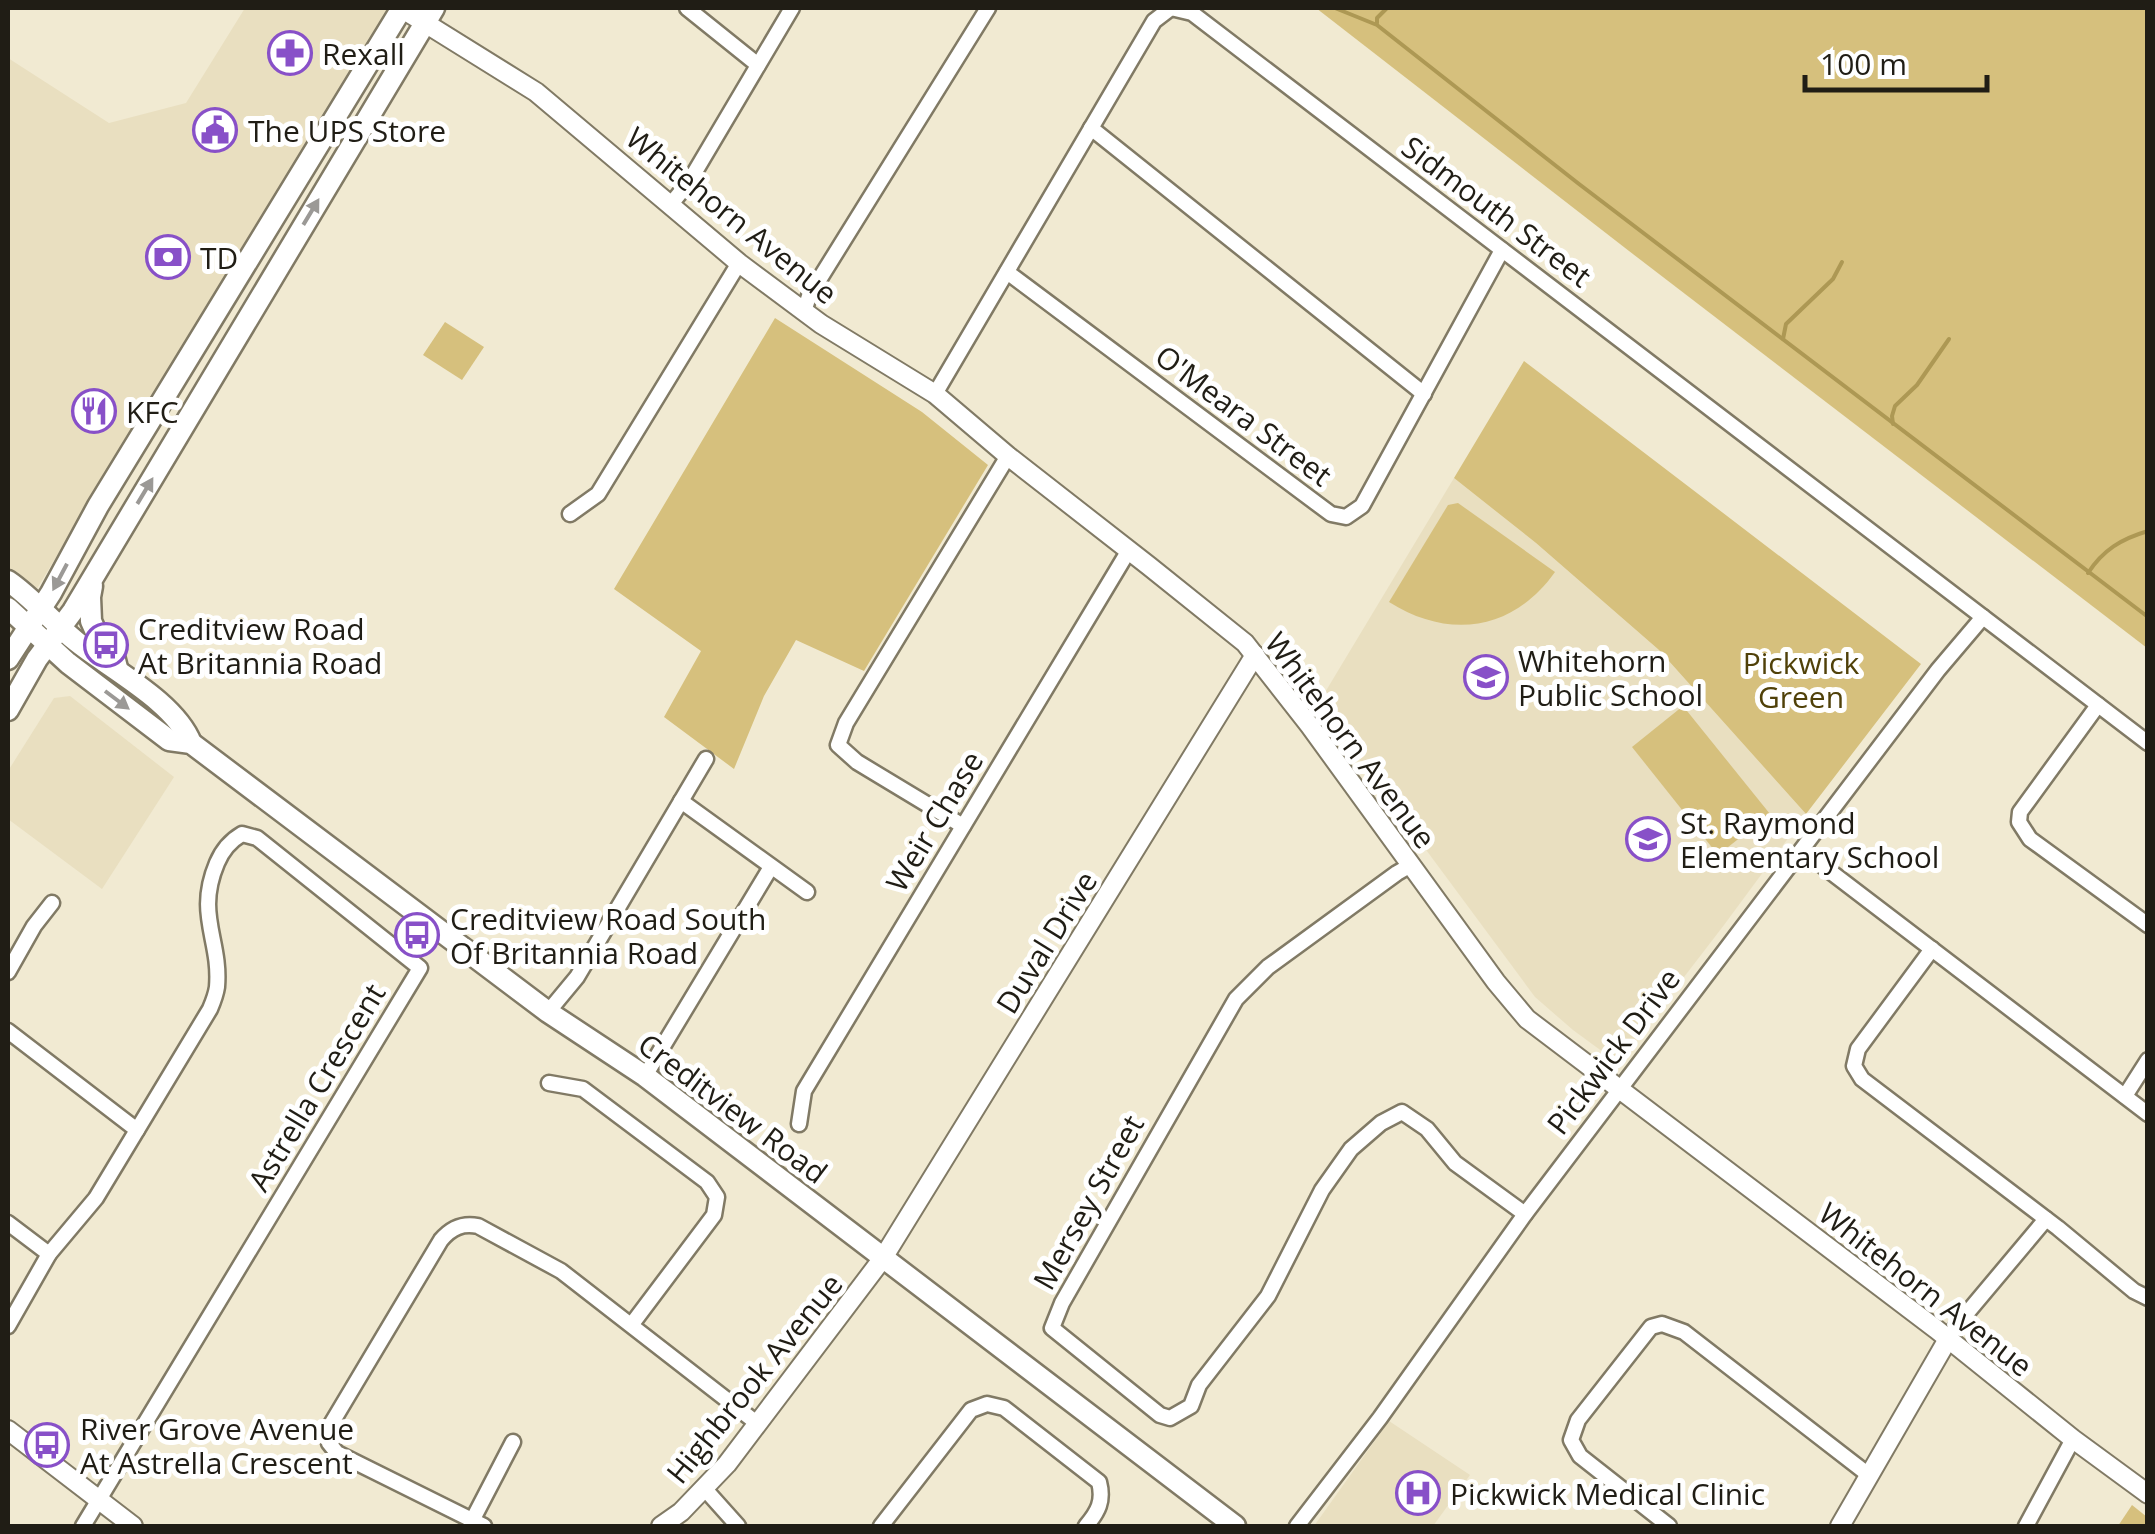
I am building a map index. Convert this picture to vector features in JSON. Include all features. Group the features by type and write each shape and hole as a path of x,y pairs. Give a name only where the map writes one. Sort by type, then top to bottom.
{"main road":[{"path":"8,659 401,8"},
{"path":"8,710 430,15"},
{"path":"94,574 92,620 99,638 113,652 118,670"},
{"name":"Creditview Road","path":"8,580 41,608 68,662 169,740 191,744 548,1012 645,1076 1235,1526"},
{"name":"Creditview Road","path":"8,608 28,626 77,642 118,670 184,725 191,744"}],"street":[{"name":"Whitehorn Avenue","path":"401,8 430,15 536,92 739,263 804,312 935,394 1245,644 1496,982 1527,1018 2148,1494"},
{"path":"686,8 758,65"},
{"path":"671,204 689,182 792,8"},
{"path":"804,312 810,296 988,8"},
{"name":"Sidmouth Street","path":"935,394 1154,20 1170,8 1192,13 2148,742"},
{"path":"1090,128 1424,394"},
{"name":"O'Meara Street","path":"1007,272 1331,514 1346,517 1362,506 1502,250"},
{"path":"570,514 598,494 739,263"},
{"path":"963,826 858,762 838,745 846,724 1008,456"},
{"name":"Weir Chase","path":"799,1124 804,1091 1128,550"},
{"name":"Pickwick Drive","path":"1297,1526 1618,1090 1938,670 1984,617"},
{"name":"Duval Drive","path":"883,1258 1254,654"},
{"path":"2098,705 2020,812 2019,822 2030,839 2148,925"},
{"path":"548,1012 576,977 706,759"},
{"path":"681,800 808,892"},
{"name":"Astrella Crescent","path":"8,1326 49,1254 96,1198 210,1009 217,990 207,894 219,858 235,838 242,834 258,838 420,968 98,1501"},
{"path":"1802,850 2148,1114"},
{"name":"Mersey Street","path":"1411,865 1268,967 1236,999 1062,1303 1052,1328 1160,1415 1170,1418 1191,1406 1199,1386 1268,1296 1322,1190 1352,1149 1381,1123 1402,1112 1427,1129 1456,1163 1525,1214"},
{"path":"645,1076 771,867"},
{"path":"8,972 52,903"},
{"path":"1932,950 1858,1049 1854,1066 1862,1079 2148,1298"},
{"path":"8,1031 137,1130"},
{"path":"2125,1096 2148,1060"},
{"path":"549,1083 583,1090 707,1182 717,1197 714,1216 632,1324"},
{"path":"1840,1526 1958,1324 2046,1218"},
{"path":"8,1224 49,1254"},
{"path":"513,1442 478,1523 338,1453 329,1443 327,1430 442,1240 456,1227 478,1226 561,1271 758,1424"},
{"name":"Highbrook Avenue","path":"661,1526 682,1512 758,1424 883,1258"},
{"path":"1669,1526 1580,1456 1571,1440 1578,1420 1651,1327 1662,1324 1684,1332 1870,1476"},
{"path":"881,1526 971,1410 986,1404 1004,1408 1099,1482 1101,1500 1086,1526"},
{"path":"8,1430 133,1526"},
{"path":"2026,1526 2073,1439"},
{"path":"704,1488 738,1526"},
{"path":"82,1526 98,1501"}],"shaded area":[{"path":"245,8 394,8 35,592 8,573 8,58 109,123 186,103"},
{"path":"1454,478 1659,650 1806,814 1618,1063 1535,997 1318,704"},
{"path":"70,696 174,777 102,889 8,819 8,771 54,698"},
{"path":"1389,1421 1470,1475 1433,1526 1314,1526"}],"green space":[{"path":"1316,8 2147,8 2147,648 1629,251"},
{"path":"775,318 922,412 988,465 864,671 796,640 764,696 734,769 664,717 701,651 614,589"},
{"path":"445,322 484,347 462,380 423,355"},
{"name":"Pickwick Green","path":"1524,361 1921,664 1806,814 1659,650 1454,478"},
{"path":"1458,503 1555,572 1520,607 1479,623 1457,625 1434,622 1389,602 1448,505"},
{"path":"1683,706 1770,814 1718,855 1632,747"},
{"path":"2132,1505 2147,1517 2147,1526 2118,1526"}],"waterway":[{"path":"1335,8 1377,25 1579,184 2148,617"},
{"path":"1377,23 1387,8"},
{"path":"1783,339 1786,324 1833,279 1842,262"},
{"path":"1893,424 1895,406 1917,385 1949,339"},
{"path":"2088,573 2114,546 2148,531"}],"place":[{"name":"Rexall","path":"290,53"},
{"name":"The UPS Store","path":"215,130"},
{"name":"TD","path":"168,257"},
{"name":"KFC","path":"94,411"},
{"name":"Creditview Road At Britannia Road","path":"106,645"},
{"name":"Whitehorn Public School","path":"1486,677"},
{"name":"St. Raymond Elementary School","path":"1648,839"},
{"name":"Creditview Road South Of Britannia Road","path":"417,935"},
{"name":"River Grove Avenue At Astrella Crescent","path":"47,1445"},
{"name":"Pickwick Medical Clinic","path":"1418,1493"}]}
